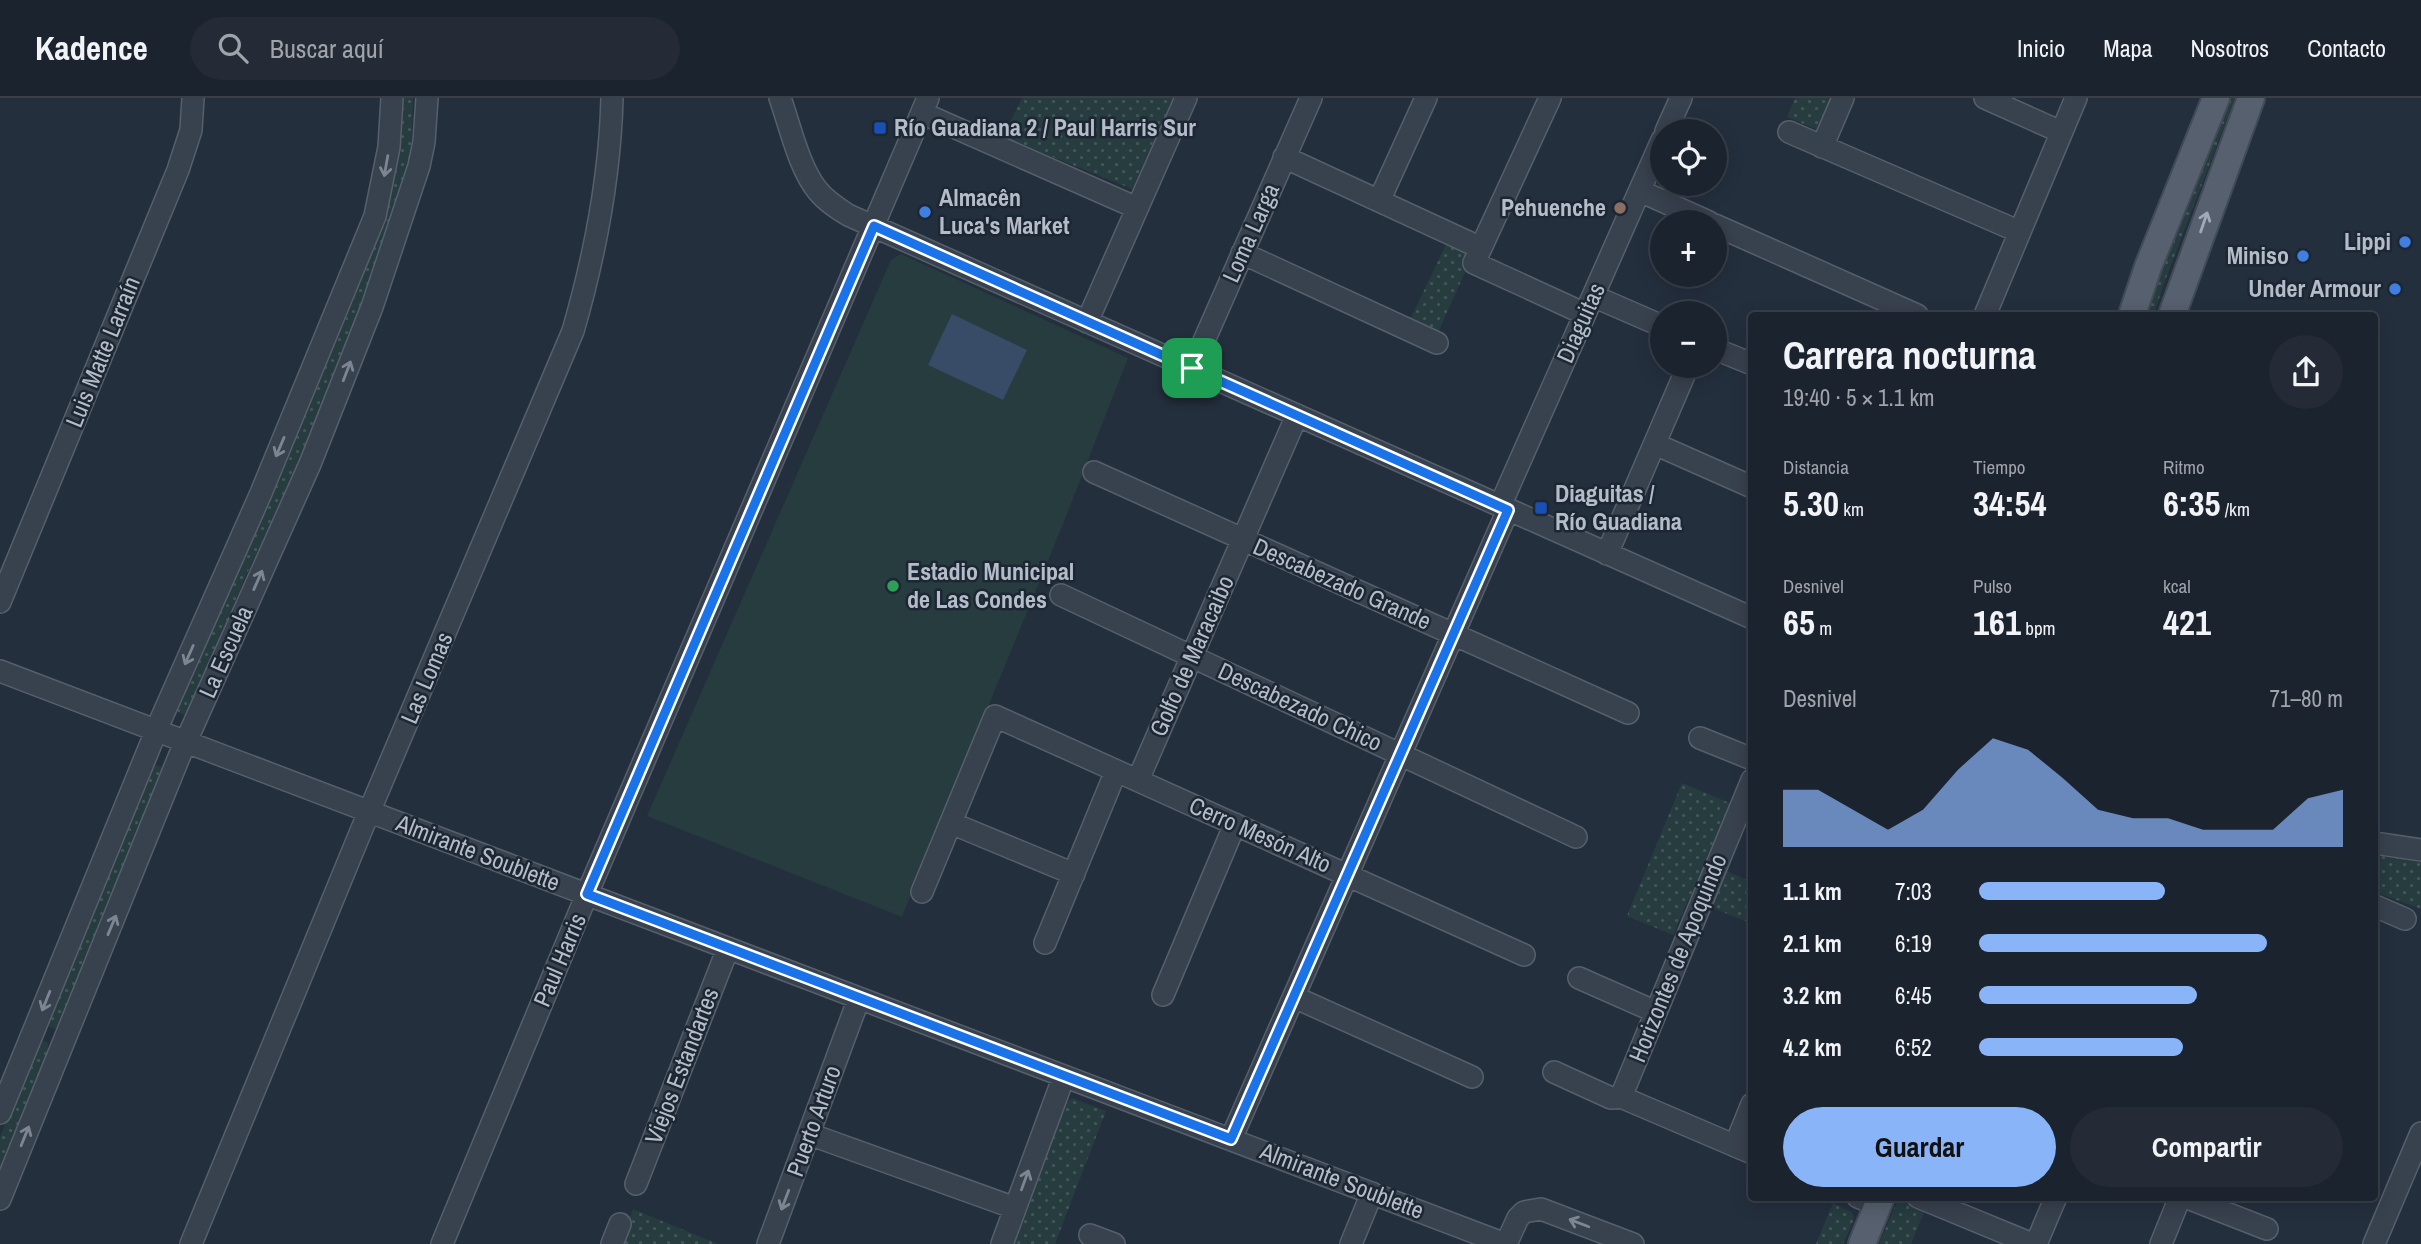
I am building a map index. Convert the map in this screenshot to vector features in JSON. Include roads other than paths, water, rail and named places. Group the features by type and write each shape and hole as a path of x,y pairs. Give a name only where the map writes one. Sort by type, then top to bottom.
{"main road":[{"path":"2133,312 2147,267 2216,98"},
{"path":"2173,312 2247,101"},
{"path":"1862,1244 1873,1201"}],"street":[{"name":"Luis Matte Larraín","path":"0,602 178,170 191,130 193,98"},
{"name":"La Escuela","path":"0,1113 156,730 261,493 375,216 389,147 392,98"},
{"name":"La Escuela","path":"0,1199 186,741 310,464 372,307 419,166 427,98"},
{"name":"Las Lomas","path":"191,1244 369,811 573,331 586,286 603,200 612,98"},
{"path":"780,98 807,173 816,190 839,209 1748,616"},
{"path":"1087,322 1186,98"},
{"name":"Loma Larga","path":"1192,368 1311,98"},
{"path":"1379,201 1426,98"},
{"path":"1477,255 1550,98"},
{"path":"1671,119 1681,98"},
{"path":"1822,147 1843,98"},
{"path":"1985,98 2061,132"},
{"path":"1986,312 2076,98"},
{"path":"925,105 1137,208"},
{"name":"Paul Harris","path":"442,1244 587,894 925,105"},
{"path":"1789,132 2020,232"},
{"path":"1284,157 1379,201 1477,255 1589,305 1650,323"},
{"name":"Diaguitas","path":"1231,1139 1454,635 1589,305 1650,168"},
{"path":"1640,191 1682,210"},
{"path":"1727,230 1910,312"},
{"path":"1242,253 1437,343"},
{"path":"1727,354 1748,363"},
{"path":"1607,554 1683,378"},
{"name":"Golfo de Maracaibo","path":"1138,780 1297,415"},
{"path":"1655,444 1748,484"},
{"name":"Descabezado Grande","path":"1094,472 1628,713"},
{"name":"Descabezado Chico","path":"1061,595 1576,837"},
{"name":"Almirante Soublette","path":"0,671 1506,1244"},
{"name":"Cerro Mesón Alto","path":"951,822 995,716 1524,955"},
{"path":"1700,738 1748,757"},
{"path":"1045,943 1116,771"},
{"name":"Horizontes de Apoquindo","path":"1621,1097 1748,790"},
{"path":"922,892 951,822 1074,874"},
{"path":"1163,995 1235,824"},
{"path":"2378,844 2421,850"},
{"path":"2378,907 2405,919"},
{"name":"Viejos Estandartes","path":"636,1184 728,948"},
{"path":"1579,978 1656,1012"},
{"path":"1294,997 1472,1077"},
{"name":"Puerto Arturo","path":"768,1244 859,998"},
{"path":"34,1030 63,1043"},
{"path":"1554,1072 1611,1098 1621,1097 1743,1149 1748,1124"},
{"path":"1002,1244 1064,1076"},
{"path":"2374,1244 2421,1133"},
{"path":"810,1134 1015,1208"},
{"path":"1351,1244 1372,1193"},
{"path":"1928,1201 2034,1244 2054,1201"},
{"path":"2161,1244 2180,1201"},
{"path":"2193,1201 2267,1229"},
{"path":"1506,1244 1518,1218 1524,1212 1541,1209 1633,1244"},
{"path":"612,1244 620,1224"},
{"path":"1090,1235 1114,1244"}],"water":[{"path":"952,314 1027,350 1003,400 928,365"}],"place":[{"name":"Río Guadiana 2 / Paul Harris Sur","path":"880,128"},
{"name":"Pehuenche","path":"1620,208"},
{"name":"Almacên Luca's Market","path":"925,212"},
{"name":"Lippi","path":"2405,242"},
{"name":"Miniso","path":"2303,256"},
{"name":"Under Armour","path":"2395,289"},
{"name":"Diaguitas / Río Guadiana","path":"1541,508"},
{"name":"Estadio Municipal de Las Condes","path":"893,586"}]}
